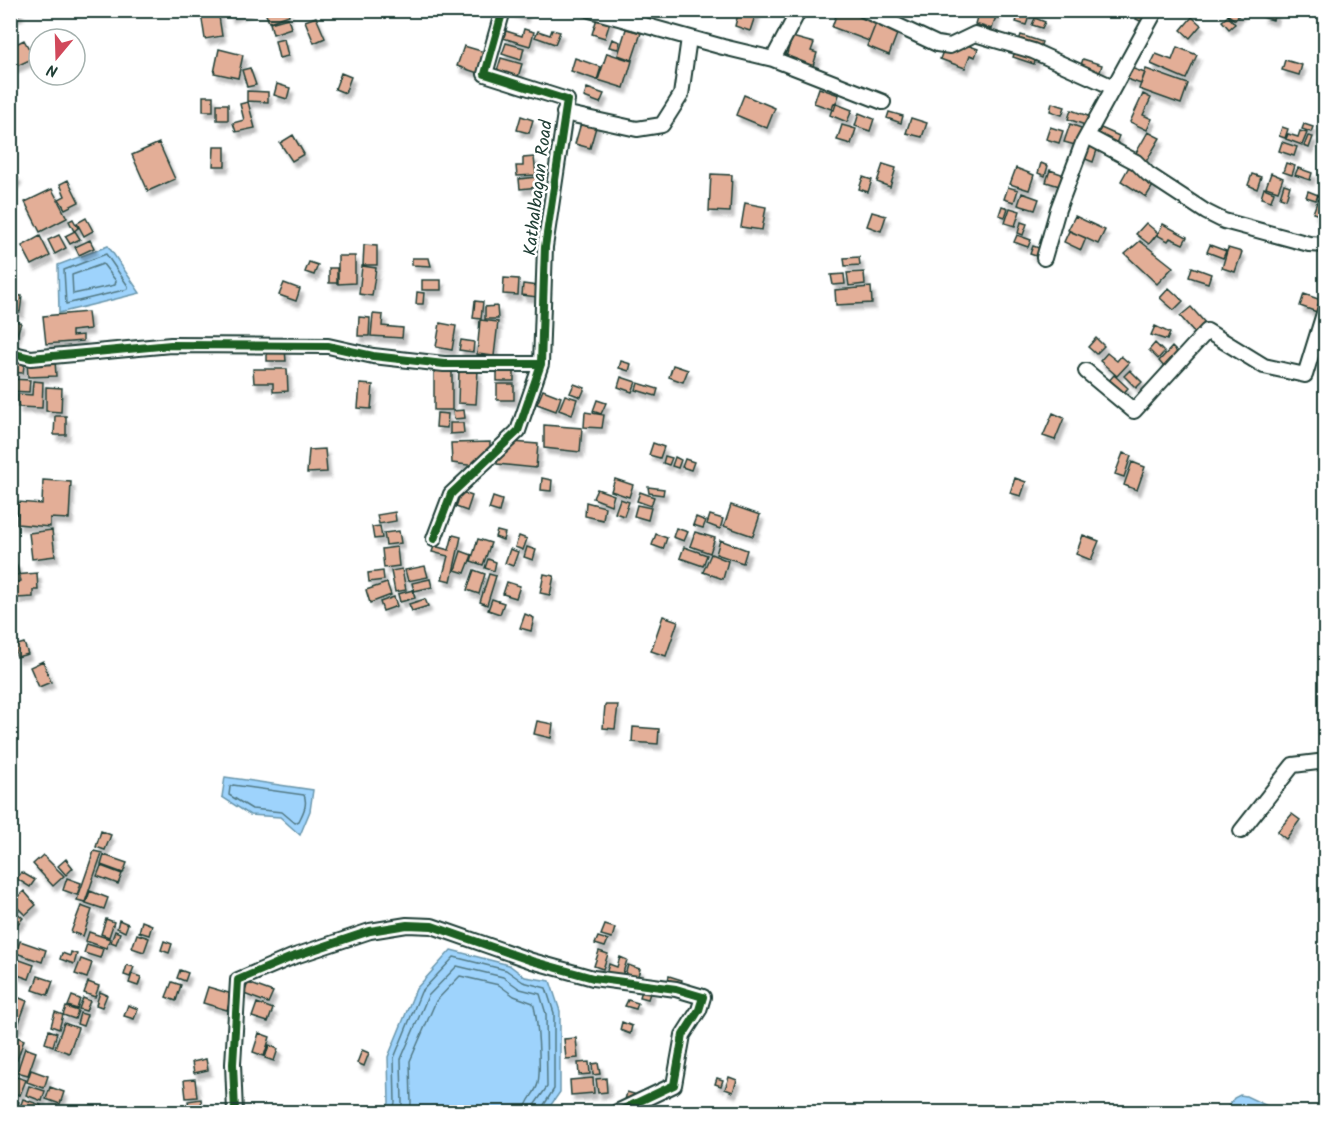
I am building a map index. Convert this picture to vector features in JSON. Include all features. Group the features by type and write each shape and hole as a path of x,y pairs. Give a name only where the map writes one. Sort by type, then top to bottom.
{"street":[{"name":"Kathalbagan Road","path":"434,539 451,494 518,431 541,364 545,247 567,100 485,74 503,10"},
{"path":"590,10 689,38 772,58 883,102"},
{"path":"772,58 799,10"},
{"path":"864,10 938,44 950,46 975,34 1033,51 1113,87"},
{"path":"1044,258 1058,208 1083,144 1156,10"},
{"path":"564,113 637,129 662,125 681,95 689,38"},
{"path":"1088,136 1136,162 1148,174 1206,212 1224,221 1309,244 1326,245"},
{"path":"1086,371 1134,411 1207,331 1264,366 1305,375 1326,307"},
{"path":"10,353 31,358 171,345 328,346 373,356 444,364 541,364"},
{"path":"1241,831 1293,765 1326,761"},
{"path":"236,1113 233,1064 238,980 291,957 370,931 407,925 432,926 532,961 593,978 676,989 703,997 699,1010 683,1035 674,1085 617,1113"}],"water":[{"path":"108,246 140,293 59,313 58,265"},
{"path":"225,777 313,790 310,811 300,835 280,817 250,815 222,797"},
{"path":"451,950 509,965 525,977 550,981 560,1011 560,1092 546,1112 384,1112 389,1103 388,1057 416,989"},
{"path":"1240,1095 1280,1112 1225,1112 1234,1098"}],"building":[{"path":"10,10 18,10 20,13 10,20"},
{"path":"218,10 222,36 205,39 201,13"},
{"path":"228,10 249,10 230,17"},
{"path":"287,10 289,15 269,22 265,12"},
{"path":"509,10 526,10 524,17"},
{"path":"612,10 634,10 632,18"},
{"path":"739,10 757,10 750,31 735,26"},
{"path":"838,10 873,10 880,13 869,41 832,27"},
{"path":"979,10 998,10 992,29 975,24"},
{"path":"1020,10 1031,11 1026,25 1016,22"},
{"path":"1139,10 1149,11 1145,23 1136,19"},
{"path":"1230,10 1243,10 1235,20 1227,14"},
{"path":"1264,10 1276,11 1273,20 1262,17"},
{"path":"880,13 902,21 889,55 867,46"},
{"path":"598,15 611,19 605,38 592,34"},
{"path":"1228,16 1235,24 1229,29 1222,21"},
{"path":"316,17 325,38 314,43 305,21"},
{"path":"1192,17 1201,25 1190,38 1181,30"},
{"path":"288,18 291,28 273,34 270,23"},
{"path":"1035,18 1045,22 1042,28 1032,25"},
{"path":"524,29 534,32 530,46 503,38 506,31 522,36"},
{"path":"626,29 641,33 632,60 618,55"},
{"path":"552,30 560,32 555,44 535,37 538,31 550,35"},
{"path":"1021,35 1042,42 1034,64 1013,57"},
{"path":"792,37 814,43 811,51 817,53 813,66 786,57"},
{"path":"948,38 978,49 975,57 970,55 965,68 940,59"},
{"path":"284,39 288,56 279,58 275,41"},
{"path":"612,39 620,42 618,49 609,47"},
{"path":"24,40 27,45 27,61 10,69 10,47"},
{"path":"506,43 524,48 521,60 502,54"},
{"path":"464,46 488,53 481,74 457,66"},
{"path":"1177,47 1197,55 1186,79 1151,64 1156,54 1172,60"},
{"path":"219,49 243,55 238,78 214,73"},
{"path":"607,53 632,61 624,88 598,80"},
{"path":"501,58 522,64 518,77 497,71"},
{"path":"575,58 601,67 597,80 571,71"},
{"path":"1083,59 1102,65 1099,75 1080,68"},
{"path":"1285,60 1302,65 1299,75 1282,70"},
{"path":"1128,67 1145,73 1141,84 1124,78"},
{"path":"250,68 256,85 247,87 242,70"},
{"path":"1146,69 1188,84 1181,104 1139,89"},
{"path":"341,73 351,77 345,93 335,89"},
{"path":"277,84 290,88 287,99 274,95"},
{"path":"587,88 604,94 600,103 584,97"},
{"path":"819,88 839,95 834,110 814,103"},
{"path":"247,91 268,92 268,102 247,101"},
{"path":"1143,94 1151,98 1143,115 1152,119 1147,130 1130,122"},
{"path":"744,95 775,108 767,128 736,115"},
{"path":"203,96 213,96 213,111 203,111"},
{"path":"248,102 255,128 236,132 233,123 244,120 240,104"},
{"path":"834,103 852,110 847,122 830,115"},
{"path":"1052,103 1065,107 1062,115 1050,111"},
{"path":"217,104 228,104 228,120 217,120"},
{"path":"1071,110 1091,117 1088,126 1068,119"},
{"path":"889,112 903,116 901,123 887,118"},
{"path":"859,113 874,119 870,131 855,126"},
{"path":"521,116 533,120 529,133 517,130"},
{"path":"583,116 598,120 590,148 575,144"},
{"path":"911,118 927,123 922,137 906,133"},
{"path":"1070,124 1084,129 1079,146 1064,142"},
{"path":"1304,124 1313,127 1311,132 1302,129"},
{"path":"842,125 856,129 851,144 837,140"},
{"path":"1050,127 1063,131 1059,143 1046,139"},
{"path":"1282,127 1288,129 1285,138 1279,136"},
{"path":"1101,128 1119,136 1115,146 1096,138"},
{"path":"1300,131 1307,133 1302,145 1286,139 1288,134 1298,137"},
{"path":"1148,132 1160,138 1144,165 1133,158"},
{"path":"293,135 304,154 292,161 280,143"},
{"path":"1308,136 1313,137 1309,148 1304,146"},
{"path":"1088,140 1099,144 1093,162 1083,158"},
{"path":"1282,142 1297,147 1294,156 1279,151"},
{"path":"159,143 175,179 148,191 132,155"},
{"path":"214,147 225,147 225,166 213,166"},
{"path":"534,157 536,175 517,176 516,166 523,166 523,158"},
{"path":"1041,163 1048,166 1045,176 1038,173"},
{"path":"1286,163 1295,166 1292,175 1283,172"},
{"path":"883,164 896,168 890,187 877,182"},
{"path":"1130,165 1156,181 1146,197 1121,181"},
{"path":"1016,168 1034,175 1029,190 1010,184"},
{"path":"1298,168 1312,173 1310,180 1295,175"},
{"path":"1050,170 1067,176 1063,187 1046,182"},
{"path":"10,171 18,178 10,187"},
{"path":"1271,173 1283,178 1278,191 1266,187"},
{"path":"711,174 732,175 730,212 709,211"},
{"path":"1252,174 1261,177 1257,189 1248,185"},
{"path":"537,177 538,187 520,189 519,179"},
{"path":"863,177 872,180 868,192 859,189"},
{"path":"68,180 79,202 65,209 59,199 65,196 60,184"},
{"path":"1284,184 1290,186 1286,199 1280,197"},
{"path":"1008,187 1018,190 1014,202 1004,199"},
{"path":"1264,188 1274,192 1271,201 1261,198"},
{"path":"52,189 67,218 40,232 25,202"},
{"path":"1308,191 1318,195 1316,200 1306,197"},
{"path":"1022,193 1039,199 1035,210 1018,205"},
{"path":"1317,202 1326,205 1326,217 1313,213"},
{"path":"745,203 766,207 762,230 741,227"},
{"path":"1002,206 1008,208 1005,217 999,215"},
{"path":"1010,208 1020,211 1015,226 1005,223"},
{"path":"872,212 886,216 881,231 867,226"},
{"path":"1075,216 1105,230 1098,244 1068,230"},
{"path":"86,218 93,231 84,236 77,223"},
{"path":"73,219 78,228 74,231 69,221"},
{"path":"1021,222 1027,224 1023,235 1018,233"},
{"path":"1146,223 1158,233 1149,244 1136,234"},
{"path":"1163,224 1187,237 1183,244 1170,238 1168,241 1157,235"},
{"path":"75,231 80,239 70,244 65,236"},
{"path":"1069,231 1086,238 1081,250 1064,242"},
{"path":"59,235 66,248 55,254 48,240"},
{"path":"1017,235 1031,240 1028,247 1014,242"},
{"path":"40,236 50,256 32,265 22,246"},
{"path":"90,240 94,248 79,255 75,247"},
{"path":"1140,241 1173,267 1157,284 1125,254"},
{"path":"364,245 377,246 377,265 363,265"},
{"path":"1210,245 1226,251 1223,258 1207,252"},
{"path":"1033,246 1042,249 1039,257 1030,254"},
{"path":"1228,248 1242,252 1235,272 1222,268"},
{"path":"338,256 355,256 355,283 338,284"},
{"path":"859,257 860,265 845,266 844,258"},
{"path":"412,258 429,258 431,266 412,265"},
{"path":"309,262 318,265 314,275 305,272"},
{"path":"362,266 376,268 372,296 359,294"},
{"path":"1192,267 1211,274 1208,283 1189,277"},
{"path":"329,268 337,268 337,283 329,283"},
{"path":"864,272 865,284 849,286 847,273"},
{"path":"844,274 845,284 833,285 831,275"},
{"path":"504,278 519,279 518,295 503,294"},
{"path":"422,280 441,280 441,290 422,290"},
{"path":"284,283 300,289 296,301 279,295"},
{"path":"523,284 538,286 537,297 522,295"},
{"path":"871,287 872,303 836,305 835,290"},
{"path":"1169,288 1183,301 1174,310 1160,298"},
{"path":"417,292 424,293 423,304 416,304"},
{"path":"1304,294 1321,300 1317,312 1300,306"},
{"path":"10,295 22,296 20,312 10,311"},
{"path":"475,301 483,302 481,319 473,318"},
{"path":"497,306 498,319 485,319 485,307"},
{"path":"1191,307 1206,324 1195,333 1180,316"},
{"path":"88,312 90,329 72,331 72,336 83,335 83,341 46,344 43,316"},
{"path":"373,314 383,315 382,326 403,328 402,338 371,336"},
{"path":"359,317 370,318 369,336 358,336"},
{"path":"10,319 21,323 13,345 10,344"},
{"path":"480,320 498,322 494,356 477,354"},
{"path":"440,323 456,326 452,350 436,347"},
{"path":"1155,326 1170,333 1167,340 1151,335"},
{"path":"1096,338 1104,346 1096,354 1088,347"},
{"path":"461,340 474,342 473,352 459,350"},
{"path":"1155,343 1164,352 1158,359 1149,350"},
{"path":"1172,347 1179,354 1165,368 1159,361"},
{"path":"267,349 285,349 286,361 267,361"},
{"path":"1107,353 1117,361 1121,356 1129,363 1117,376 1100,361"},
{"path":"10,357 25,358 23,373 10,372"},
{"path":"55,360 56,376 28,377 27,361"},
{"path":"621,361 631,364 629,371 619,368"},
{"path":"673,365 688,370 683,382 669,377"},
{"path":"434,368 452,368 452,410 434,410"},
{"path":"497,368 514,368 514,381 497,381"},
{"path":"253,369 287,369 288,391 273,392 273,383 254,383"},
{"path":"459,369 478,370 476,404 458,403"},
{"path":"1130,370 1142,382 1136,388 1124,376"},
{"path":"1114,375 1128,388 1120,397 1106,384"},
{"path":"621,377 636,382 632,392 618,387"},
{"path":"10,379 30,380 29,392 10,391"},
{"path":"33,381 43,382 42,408 18,407 18,394 32,395"},
{"path":"638,383 658,389 656,396 636,390"},
{"path":"360,384 373,385 371,409 358,408"},
{"path":"497,384 514,384 514,400 497,400"},
{"path":"574,384 585,388 581,397 570,393"},
{"path":"46,387 62,388 61,412 46,411"},
{"path":"543,390 561,397 556,411 537,404"},
{"path":"565,395 577,399 572,415 559,410"},
{"path":"597,400 606,403 601,414 593,411"},
{"path":"464,410 465,418 454,419 453,411"},
{"path":"585,412 604,415 602,428 584,427"},
{"path":"437,413 448,414 447,428 436,427"},
{"path":"1053,413 1064,418 1055,440 1043,436"},
{"path":"55,416 66,416 66,435 54,435"},
{"path":"450,423 463,423 464,433 450,434"},
{"path":"544,425 582,428 580,452 544,448"},
{"path":"499,441 538,444 536,468 497,464"},
{"path":"490,442 490,452 476,466 452,463 451,443"},
{"path":"653,443 664,447 660,458 649,455"},
{"path":"325,449 327,472 307,473 309,450"},
{"path":"1123,453 1131,456 1124,477 1115,474"},
{"path":"665,456 672,458 669,465 663,463"},
{"path":"675,457 681,460 678,468 672,466"},
{"path":"685,459 694,462 691,470 682,467"},
{"path":"1132,462 1145,467 1137,490 1124,485"},
{"path":"542,478 552,480 551,491 541,490"},
{"path":"1015,478 1026,482 1021,496 1010,493"},
{"path":"615,479 633,485 629,497 611,491"},
{"path":"43,480 71,482 69,519 50,518 50,527 17,524 18,502 42,504"},
{"path":"648,487 664,489 663,495 649,493"},
{"path":"597,489 614,495 611,505 593,498"},
{"path":"461,492 472,496 467,511 456,507"},
{"path":"640,492 654,497 651,506 637,501"},
{"path":"493,497 502,500 499,512 489,509"},
{"path":"620,499 629,502 624,516 615,513"},
{"path":"13,500 17,514 10,516 10,501"},
{"path":"586,502 605,507 603,520 585,516"},
{"path":"637,505 651,508 648,520 634,516"},
{"path":"731,505 760,515 753,536 724,526"},
{"path":"395,512 396,521 379,524 377,515"},
{"path":"710,515 723,519 720,529 707,524"},
{"path":"696,517 706,521 703,528 693,525"},
{"path":"380,526 382,538 374,539 372,527"},
{"path":"676,528 688,532 684,541 673,537"},
{"path":"52,530 55,556 32,559 29,533"},
{"path":"399,531 401,543 386,545 384,533"},
{"path":"497,531 505,533 503,540 495,537"},
{"path":"695,532 715,538 710,553 690,546"},
{"path":"656,534 667,538 663,549 652,545"},
{"path":"453,535 461,537 451,581 442,579 448,556 432,552 434,546 449,550"},
{"path":"1083,535 1099,541 1091,560 1076,554"},
{"path":"519,536 527,539 523,550 515,547"},
{"path":"478,539 491,543 483,565 471,561"},
{"path":"720,540 747,550 743,563 716,554"},
{"path":"397,547 399,566 384,568 382,549"},
{"path":"527,547 536,550 533,560 524,557"},
{"path":"684,547 707,555 703,566 680,558"},
{"path":"510,549 518,552 513,566 505,563"},
{"path":"461,551 472,555 465,573 455,570"},
{"path":"711,554 728,561 723,579 703,572"},
{"path":"488,559 496,562 494,571 485,568"},
{"path":"16,563 21,581 10,584 12,564"},
{"path":"425,566 428,577 408,581 405,570"},
{"path":"402,569 406,590 395,592 391,571"},
{"path":"474,570 485,574 479,594 467,590"},
{"path":"383,571 384,580 369,582 368,573"},
{"path":"37,573 38,590 33,590 33,597 17,598 15,575"},
{"path":"489,574 496,576 487,605 480,602"},
{"path":"544,574 554,576 550,595 540,593"},
{"path":"430,579 432,587 414,591 412,583"},
{"path":"507,582 520,586 516,598 503,594"},
{"path":"387,583 391,595 370,603 366,590"},
{"path":"413,590 415,598 400,602 398,594"},
{"path":"394,597 397,606 383,611 380,602"},
{"path":"425,599 428,606 412,611 409,604"},
{"path":"492,599 504,603 500,614 488,610"},
{"path":"525,614 534,618 531,631 520,628"},
{"path":"663,616 678,621 666,656 651,651"},
{"path":"24,643 28,654 17,657 14,646"},
{"path":"43,661 51,682 39,687 30,667"},
{"path":"605,705 618,705 615,729 603,728"},
{"path":"537,721 553,724 551,738 534,734"},
{"path":"633,727 659,729 658,744 632,742"},
{"path":"1292,814 1300,820 1286,839 1277,832"},
{"path":"101,831 111,835 105,850 96,847"},
{"path":"94,851 102,853 85,902 77,900"},
{"path":"43,855 64,876 53,886 33,864"},
{"path":"104,855 127,863 123,873 101,865"},
{"path":"66,859 73,868 66,875 58,866"},
{"path":"101,866 122,874 118,884 97,876"},
{"path":"21,872 35,880 30,887 17,879"},
{"path":"67,878 81,883 77,895 63,890"},
{"path":"24,891 36,905 25,915 12,902"},
{"path":"90,891 108,898 104,909 86,903"},
{"path":"10,906 23,918 15,927 10,922"},
{"path":"81,906 92,910 83,936 71,932"},
{"path":"106,919 114,922 109,937 101,934"},
{"path":"119,920 128,924 125,932 117,928"},
{"path":"142,921 152,925 149,935 139,932"},
{"path":"605,925 615,928 612,938 601,935"},
{"path":"115,931 120,933 116,944 111,942"},
{"path":"89,932 110,939 106,948 86,941"},
{"path":"137,934 149,938 144,952 132,948"},
{"path":"598,937 608,940 605,947 595,944"},
{"path":"20,941 46,950 42,962 16,953"},
{"path":"164,941 172,944 169,953 161,950"},
{"path":"87,944 103,949 100,958 84,953"},
{"path":"599,951 608,954 603,969 594,966"},
{"path":"71,952 77,954 74,964 60,959 62,953 70,956"},
{"path":"620,957 627,960 621,979 606,974 609,964 617,967"},
{"path":"17,959 34,965 29,979 12,973"},
{"path":"81,959 92,963 87,978 75,974"},
{"path":"127,965 134,967 130,977 124,975"},
{"path":"628,965 640,969 637,979 625,975"},
{"path":"180,970 188,973 185,981 177,978"},
{"path":"132,974 141,977 138,986 129,983"},
{"path":"38,976 53,981 48,995 33,990"},
{"path":"669,976 682,980 680,988 667,984"},
{"path":"88,982 99,986 95,997 84,993"},
{"path":"172,982 181,985 176,1001 166,997"},
{"path":"248,983 273,992 268,1003 244,994"},
{"path":"208,987 232,994 227,1010 203,1003"},
{"path":"643,987 651,990 648,999 640,997"},
{"path":"100,992 107,995 102,1007 96,1005"},
{"path":"10,993 16,995 12,1007 10,1006"},
{"path":"72,996 80,999 77,1009 68,1006"},
{"path":"17,997 27,1001 17,1028 10,1026 10,1015"},
{"path":"83,998 90,1001 86,1011 79,1009"},
{"path":"628,1000 638,1003 636,1009 625,1006"},
{"path":"257,1003 273,1009 268,1022 252,1017"},
{"path":"128,1005 138,1009 134,1019 124,1016"},
{"path":"66,1007 78,1011 75,1019 63,1015"},
{"path":"55,1012 63,1015 59,1029 51,1026"},
{"path":"80,1013 87,1015 83,1026 77,1024"},
{"path":"622,1022 632,1026 630,1034 620,1030"},
{"path":"64,1023 78,1028 69,1053 55,1048"},
{"path":"49,1030 57,1033 53,1046 45,1043"},
{"path":"259,1033 270,1037 264,1056 253,1052"},
{"path":"12,1035 24,1040 17,1060 10,1058"},
{"path":"576,1038 578,1058 566,1059 564,1039"},
{"path":"269,1045 278,1049 274,1061 265,1058"},
{"path":"25,1048 36,1052 28,1075 17,1072"},
{"path":"362,1050 369,1053 364,1066 357,1063"},
{"path":"206,1059 208,1070 194,1073 192,1062"},
{"path":"589,1062 590,1074 579,1075 578,1063"},
{"path":"598,1063 600,1074 593,1075 592,1064"},
{"path":"31,1070 48,1076 44,1088 27,1082"},
{"path":"10,1075 26,1080 20,1095 10,1092"},
{"path":"729,1077 737,1080 733,1092 725,1089"},
{"path":"593,1078 594,1093 571,1095 570,1080"},
{"path":"606,1078 607,1092 598,1093 596,1079"},
{"path":"717,1078 723,1080 721,1086 715,1084"},
{"path":"195,1079 197,1097 186,1098 184,1080"},
{"path":"29,1086 45,1091 42,1101 26,1095"},
{"path":"50,1087 64,1092 60,1104 46,1099"},
{"path":"627,1092 634,1094 631,1105 624,1104"},
{"path":"10,1099 19,1102 16,1110 10,1108"},
{"path":"23,1099 41,1105 39,1112 18,1112"},
{"path":"201,1099 202,1109 190,1111 188,1101"}],"cycle path":[{"path":"434,539 451,494 518,431 541,364 545,247 567,100 485,74 503,10"},
{"path":"10,353 31,358 171,345 328,346 373,356 444,364 541,364"},
{"path":"235,1112 233,1064 238,980 292,957 370,931 407,925 432,926 532,961 593,978 676,989 703,997 699,1010 683,1035 674,1085 617,1112"}]}
